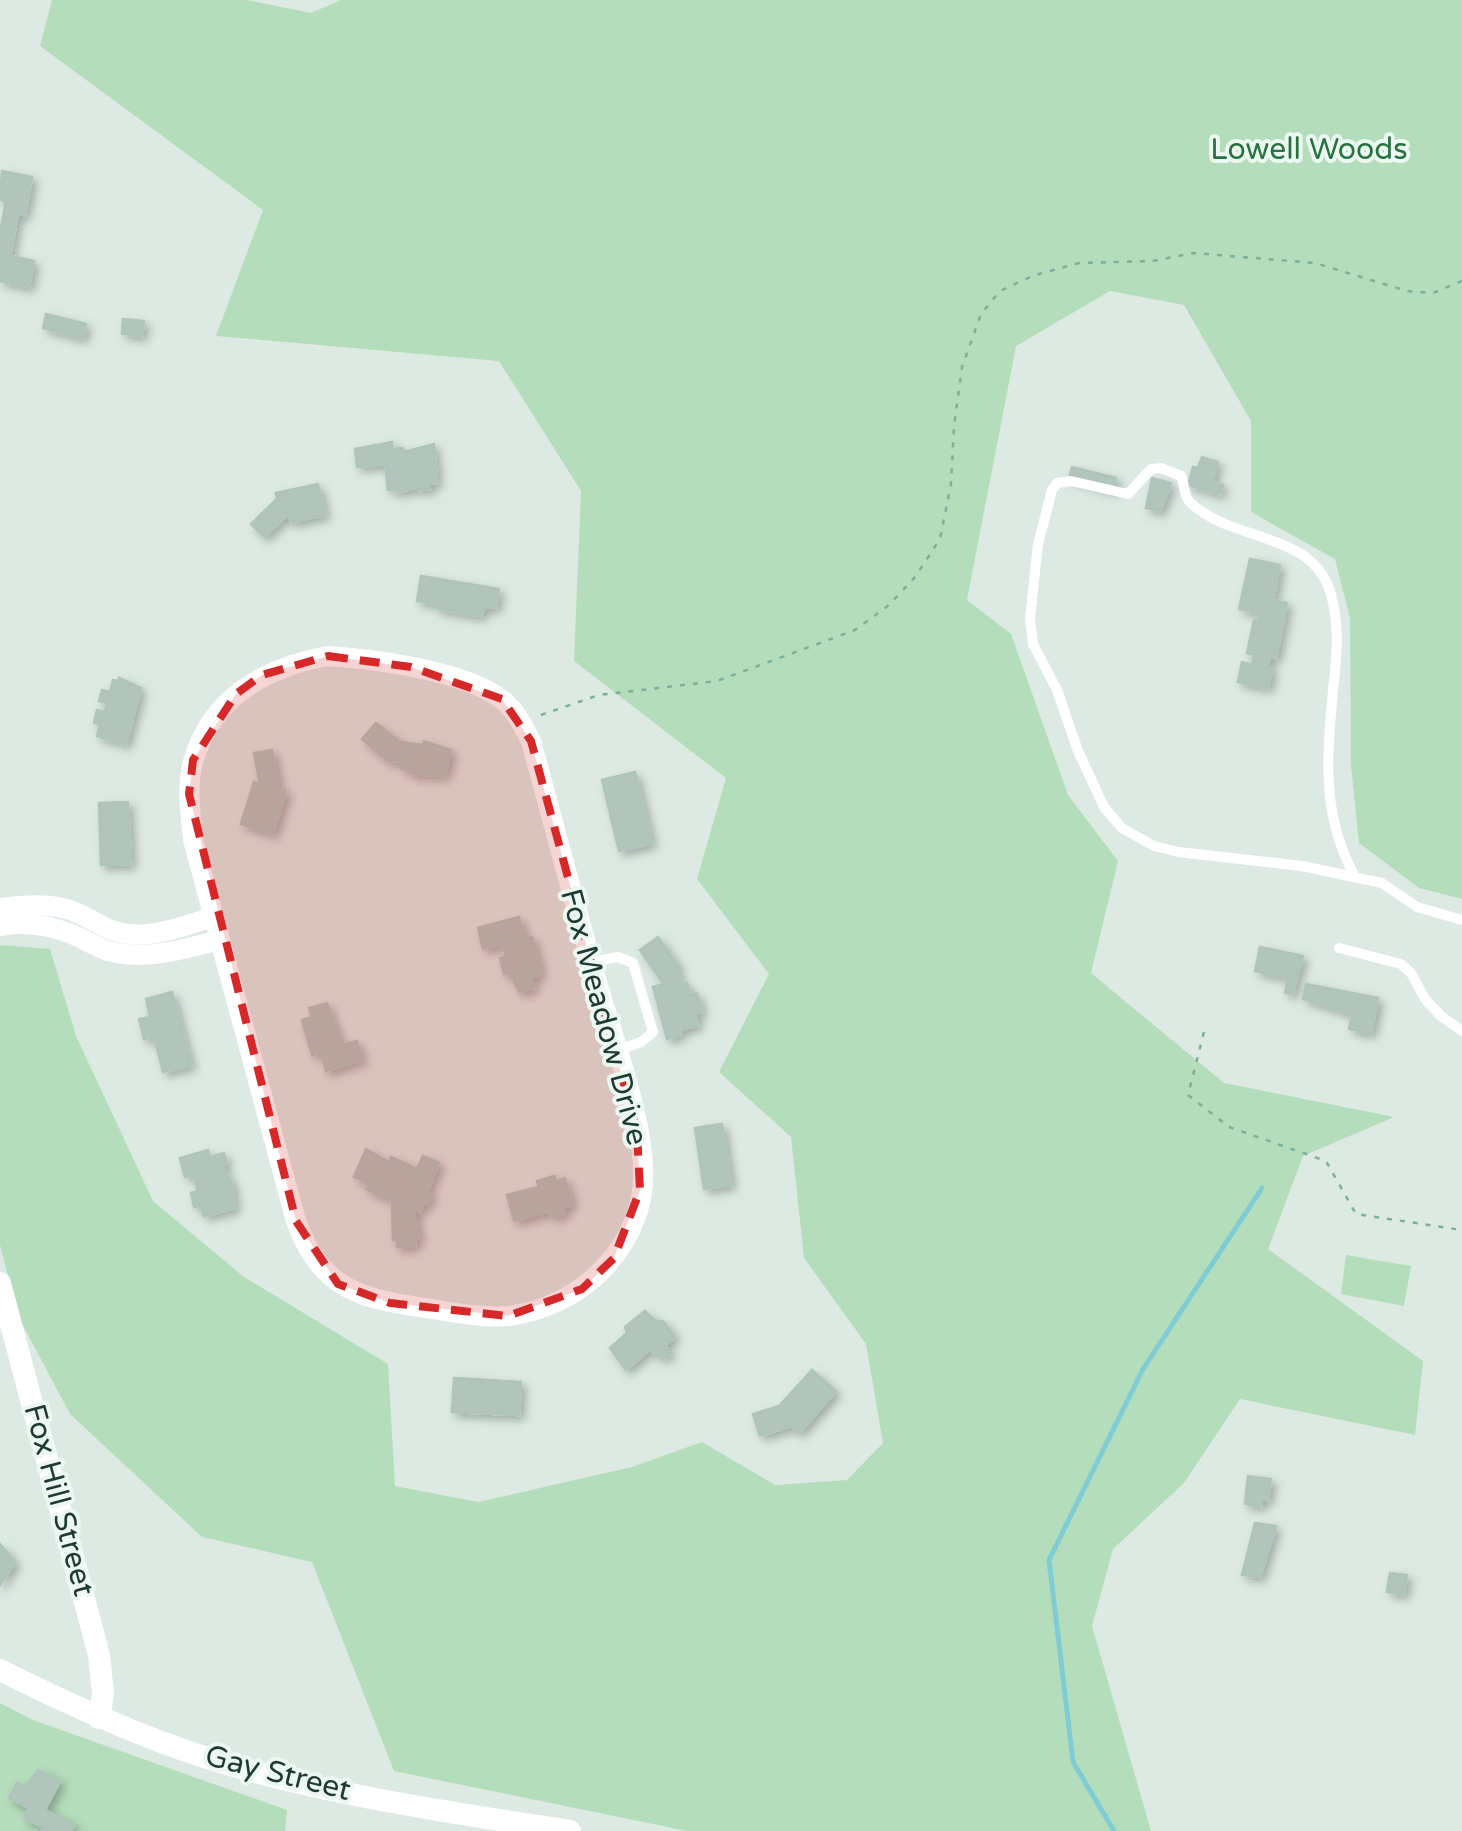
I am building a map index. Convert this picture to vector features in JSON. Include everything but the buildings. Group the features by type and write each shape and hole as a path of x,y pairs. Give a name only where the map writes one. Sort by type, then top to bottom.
{"street":[{"name":"Fox Meadow Drive","path":"328,656 380,661 474,685 502,699 522,723 530,741 616,1050 644,1170 626,1239 600,1274 582,1290 555,1302 508,1316 477,1316 390,1303 338,1284 320,1268 305,1245 213,918 193,840 189,794 193,760 211,724 236,694 262,675 328,656"},
{"path":"0,908 46,906 70,910 110,930 129,934 177,928 213,918"},
{"path":"0,926 53,928 109,952 130,954 159,954 219,940"},
{"name":"Fox Hill Street","path":"0,1283 99,1655 103,1694 99,1718"},
{"name":"Gay Street","path":"0,1670 99,1718 272,1776 570,1831"}],"lane":[{"path":"1356,876 1338,846 1331,817 1330,720 1338,643 1330,590 1318,566 1298,550 1218,522 1192,505 1182,476 1172,471 1151,469 1128,494 1071,481 1057,483 1038,544 1030,619 1033,644 1057,690 1078,751 1104,807 1122,828 1166,849 1302,866 1382,883 1418,907 1462,920"},
{"path":"1339,948 1401,964 1411,973 1424,999 1462,1032"},
{"path":"591,962 618,957 633,963 648,1015 652,1032 641,1042 616,1050"}],"path":[{"path":"522,723 599,695 717,681 855,630 889,605 915,577 940,539 951,484 962,367 981,314 1000,291 1032,276 1079,263 1153,261 1194,252 1315,263 1407,291 1432,293 1462,281"},
{"path":"1204,1032 1188,1095 1229,1127 1326,1162 1356,1214 1462,1230"}],"highlighted area":[{"path":"328,656 411,667 502,699 531,741 637,1132 640,1190 614,1258 582,1289 508,1316 390,1303 338,1284 296,1221 189,794 193,760 236,694 262,675"}],"green space":[{"name":"Lowell Woods","path":"52,0 246,0 311,13 341,0 1462,0 1462,899 1419,888 1359,843 1351,766 1350,618 1335,559 1251,512 1251,421 1184,305 1110,291 1016,346 967,600 1011,634 1068,795 1118,861 1091,973 1224,1083 1394,1117 1303,1156 1268,1249 1423,1361 1415,1435 1240,1399 1184,1483 1113,1549 1092,1626 1151,1831 687,1831 394,1771 312,1562 202,1537 70,1414 19,1318 0,1245 0,945 50,949 76,1036 153,1201 244,1277 388,1364 395,1486 478,1502 632,1467 702,1442 775,1485 847,1480 883,1443 866,1344 804,1258 791,1137 719,1072 769,974 697,879 726,778 574,661 581,491 499,361 216,336 263,210 40,46"},
{"path":"1346,1255 1411,1266 1404,1306 1341,1294"},
{"path":"0,1703 33,1720 287,1810 285,1831 0,1831"}],"waterway":[{"path":"1114,1831 1073,1762 1049,1560 1143,1369 1262,1188"}]}
